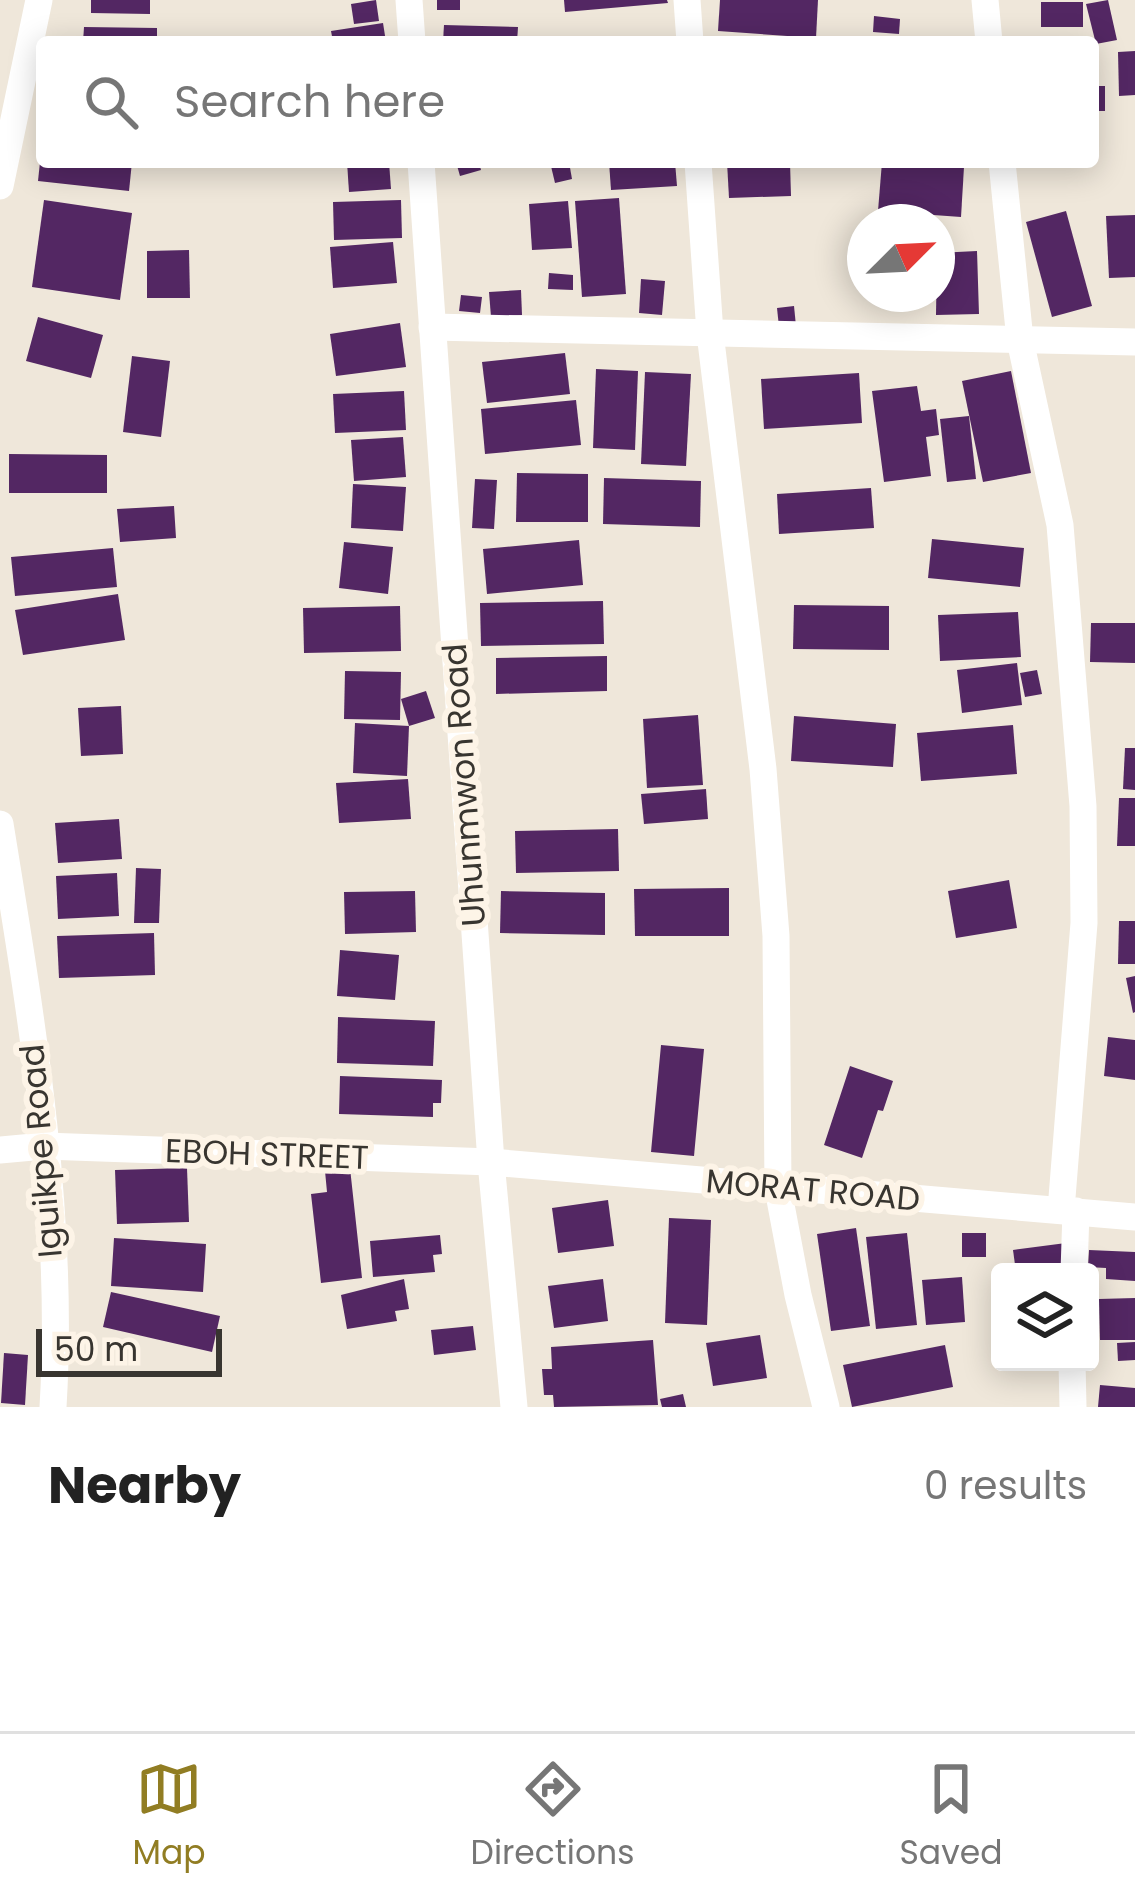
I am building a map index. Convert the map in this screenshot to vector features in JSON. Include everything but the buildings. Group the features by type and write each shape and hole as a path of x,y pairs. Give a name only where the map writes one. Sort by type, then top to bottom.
{"street":[{"path":"0,186 39,0"},
{"path":"409,0 412,36"},
{"path":"687,0 690,36"},
{"path":"985,0 988,36"},
{"name":"Uhunmwon Road","path":"421,168 491,1162 514,1407"},
{"path":"698,168 710,332 763,770 776,936 778,1189 797,1295 826,1407"},
{"path":"1003,168 1020,340 1060,525 1082,806 1084,923 1068,1211 1073,1263"},
{"path":"432,327 1135,342"},
{"name":"Iguikpe Road","path":"0,824 44,1146 56,1354 53,1407"},
{"name":"EBOH STREET","path":"0,1150 44,1146 491,1162"},
{"name":"MORAT ROAD","path":"491,1162 1135,1217"},
{"path":"1072,1371 1073,1407"}]}
